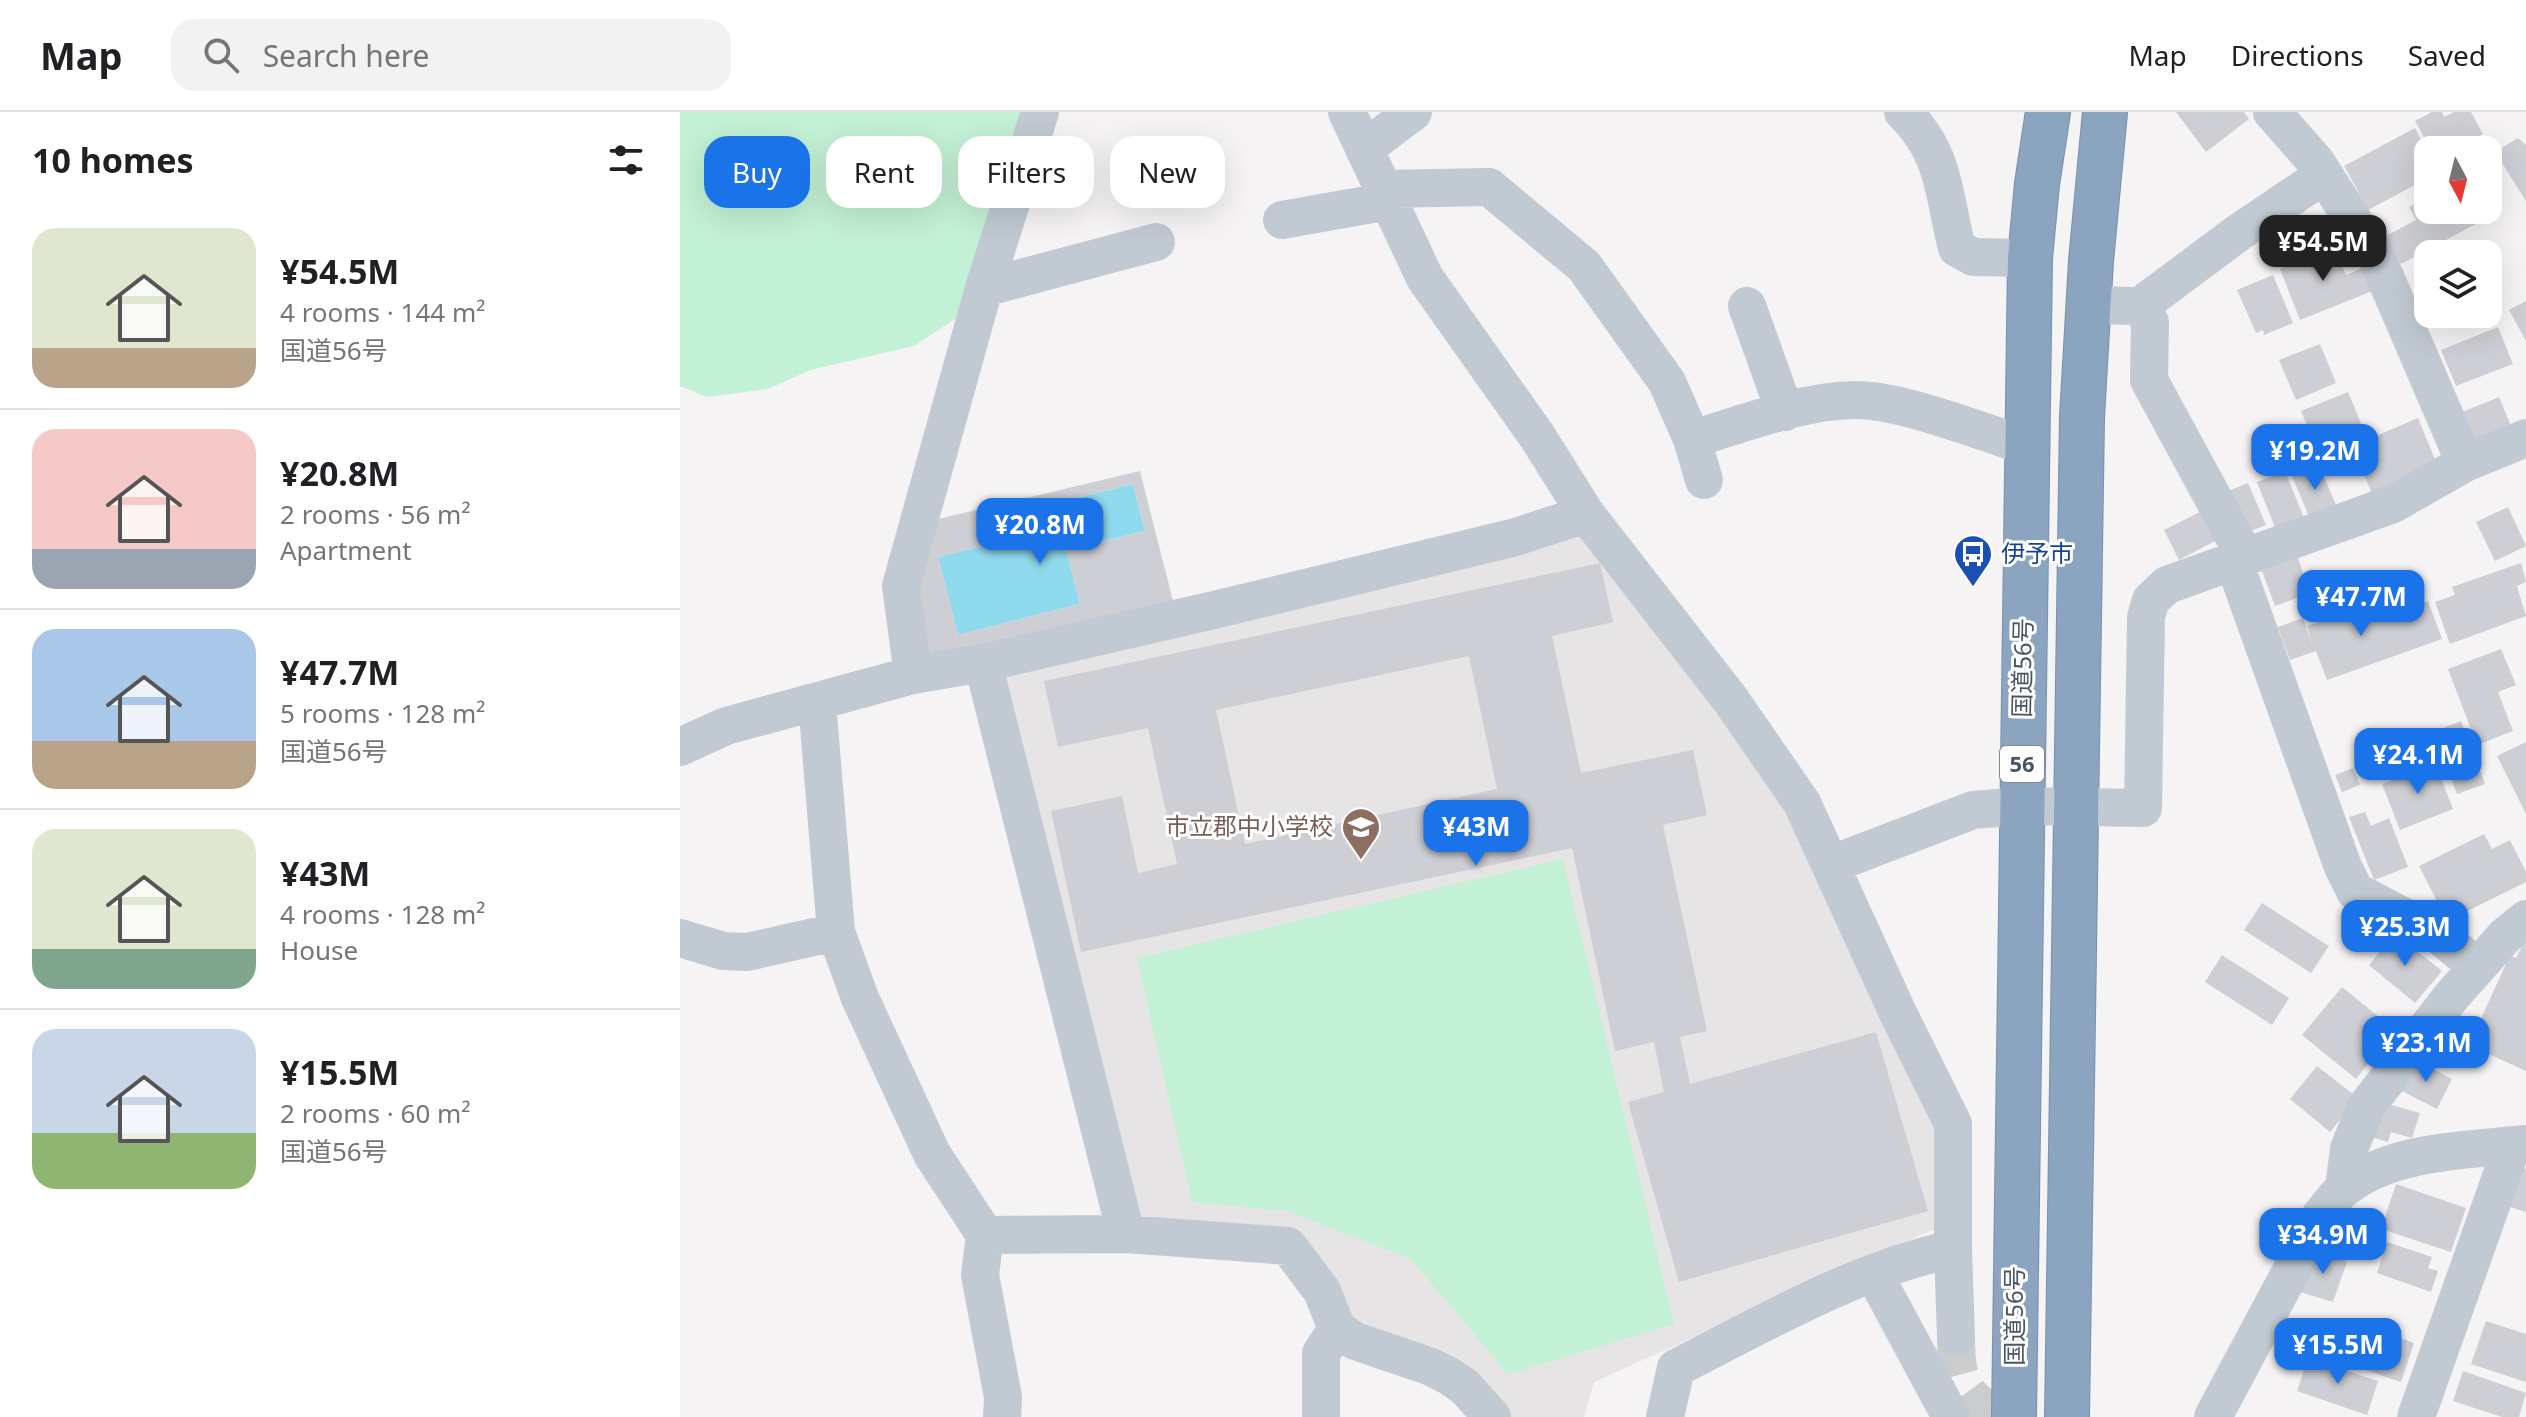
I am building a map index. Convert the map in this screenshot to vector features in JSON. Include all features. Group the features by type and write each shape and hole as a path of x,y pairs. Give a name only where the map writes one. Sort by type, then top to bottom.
{"highway":[{"name":"国道56号","path":"2014,1417 2030,258 2048,112"},
{"name":"56","path":"2067,1417 2082,417 2088,305 2105,112"}],"street":[{"path":"913,675 901,586 984,288 1040,112"},
{"path":"1347,112 1425,278 1537,436 1586,514 1730,699 1802,803 1897,1011 1953,1124 1956,1337"},
{"path":"1364,149 1413,112"},
{"path":"1903,112 1920,128 1939,161 1957,248 1973,257 2030,258"},
{"path":"2272,112 2324,175 2377,258 2465,463"},
{"path":"2088,305 2140,306 2238,233 2324,175"},
{"path":"1282,220 1386,195 1489,187 1584,266 1667,382 1692,439 1704,480"},
{"path":"984,288 1156,242"},
{"path":"1747,306 1785,412"},
{"path":"2140,306 2150,322 2149,380 2238,557 2343,867 2355,891 2439,935 2477,967"},
{"path":"1692,439 1810,405 1856,400 1908,409 2027,446"},
{"path":"1832,864 1973,810 2021,806 2143,808 2144,636 2151,600 2167,585 2238,557 2393,504 2465,463 2526,438"},
{"path":"680,747 726,726 913,675 983,663 1516,537 1586,514"},
{"path":"983,663 1126,1234"},
{"path":"817,702 836,932 860,998 932,1154 985,1235 980,1275 1003,1397 1002,1417"},
{"path":"2344,1188 2349,1149 2366,1107 2477,967 2505,936 2526,919"},
{"path":"680,938 723,951 747,952 836,932"},
{"path":"2213,1417 2321,1215 2344,1188 2372,1171 2409,1160 2519,1145 2416,1417"},
{"path":"985,1235 1126,1234 1288,1246 1322,1291 1337,1329 1355,1341 1449,1376 1465,1387 1492,1417"},
{"path":"1665,1417 1676,1368 1813,1299 1909,1259 1953,1249"},
{"path":"1874,1274 1951,1417"},
{"path":"1321,1417 1321,1353 1337,1329"}],"shaded area":[{"path":"1578,530 1793,805 1936,1129 1934,1229 1594,1382 1584,1417 1507,1417 1457,1361 1435,1347 1363,1330 1349,1323 1292,1234 1137,1222 998,677"}],"green space":[{"path":"680,112 1044,112 1034,136 958,136 958,208 1006,208 964,313 914,346 810,370 768,389 707,397 680,386"},
{"path":"1563,859 1674,1324 1508,1374 1411,1259 1288,1211 1192,1202 1137,958"}],"water":[{"path":"1133,484 1145,531 1092,544 1080,497"},
{"path":"1060,526 1080,604 958,635 938,557"}],"building":[{"path":"2176,112 2244,112 2249,119 2206,152"},
{"path":"2432,112 2442,112 2444,117 2454,112 2471,112 2483,134 2423,136 2415,121"},
{"path":"2415,128 2419,136 2414,136 2414,185 2368,210 2344,166"},
{"path":"2518,138 2526,145 2526,201 2502,163 2502,148"},
{"path":"2414,221 2414,224 2476,224 2446,240 2414,240 2414,257 2401,264 2386,236"},
{"path":"2334,246 2346,275 2365,267 2375,290 2300,320 2280,269"},
{"path":"2273,275 2293,323 2264,335 2263,330 2256,333 2237,290"},
{"path":"2526,301 2526,341 2509,310"},
{"path":"2498,328 2513,364 2456,386 2441,350"},
{"path":"2320,344 2336,383 2296,400 2279,360"},
{"path":"2348,392 2363,428 2316,447 2301,411"},
{"path":"2499,397 2513,431 2473,447 2460,413"},
{"path":"2418,418 2438,467 2372,494 2352,446"},
{"path":"2318,462 2338,510 2311,521 2291,474"},
{"path":"1140,471 1173,601 933,659 923,650 916,578 938,519","holes":["1133,484 1145,531 1092,544 1080,497","1060,526 1080,604 958,635 938,557"]},
{"path":"2285,471 2304,518 2276,530 2257,482"},
{"path":"2248,483 2266,525 2246,533 2228,491"},
{"path":"2508,507 2526,546 2495,561 2476,522"},
{"path":"2202,511 2217,540 2179,560 2164,530"},
{"path":"2298,558 2310,593 2275,606 2262,571"},
{"path":"1600,563 1613,622 1552,636 1581,773 1693,750 1707,815 1663,825 1707,1031 1680,1037 1690,1084 1876,1032 1928,1211 1679,1282 1628,1102 1664,1092 1654,1042 1615,1051 1572,848 1081,952 1051,811 1122,796 1138,873 1177,864 1148,728 1058,747 1044,681","holes":["1469,656 1497,789 1245,844 1216,710"]},
{"path":"2521,563 2526,582 2517,586 2526,616 2450,644 2435,602 2455,595 2452,587"},
{"path":"2428,601 2442,639 2327,680 2316,651 2290,660 2278,627 2303,618 2313,646 2307,626 2368,605 2373,620"},
{"path":"2501,649 2516,685 2498,692 2513,731 2477,745 2448,669"},
{"path":"2461,721 2485,784 2457,794 2433,732"},
{"path":"2526,742 2526,814 2497,756"},
{"path":"2435,763 2453,809 2400,830 2382,784"},
{"path":"2353,768 2360,785 2342,792 2335,775"},
{"path":"2365,812 2371,826 2389,818 2408,867 2374,880 2349,817"},
{"path":"2484,834 2492,849 2510,840 2526,872 2526,882 2447,921 2419,866"},
{"path":"2262,903 2329,946 2311,973 2244,930"},
{"path":"2395,933 2442,971 2415,1003 2369,965"},
{"path":"2523,944 2526,945 2526,1071 2469,1045 2510,955 2516,958"},
{"path":"2222,955 2289,998 2272,1025 2205,982"},
{"path":"2342,987 2395,1030 2356,1079 2302,1035"},
{"path":"2415,1060 2452,1079 2437,1109 2400,1090"},
{"path":"2317,1066 2358,1098 2330,1132 2290,1099"},
{"path":"2377,1101 2420,1113 2412,1138 2391,1132 2388,1142 2367,1136"},
{"path":"2517,1166 2526,1169 2526,1212 2504,1205"},
{"path":"2396,1184 2466,1208 2451,1252 2381,1229"},
{"path":"2387,1242 2432,1257 2428,1268 2438,1271 2431,1292 2377,1273"},
{"path":"2314,1250 2347,1262 2333,1302 2300,1292"},
{"path":"2345,1319 2414,1343 2401,1382 2331,1358"},
{"path":"2486,1321 2526,1334 2526,1382 2471,1364"},
{"path":"2308,1358 2378,1381 2367,1415 2297,1391"},
{"path":"2463,1371 2526,1393 2519,1417 2502,1417 2453,1401"}],"tunnel":[{"path":"1956,1337 1957,1365 1964,1386 1978,1402 2002,1417"}],"place":[{"name":"伊予市","path":"1973,588"},
{"name":"市立郡中小学校","path":"1361,861"}]}
